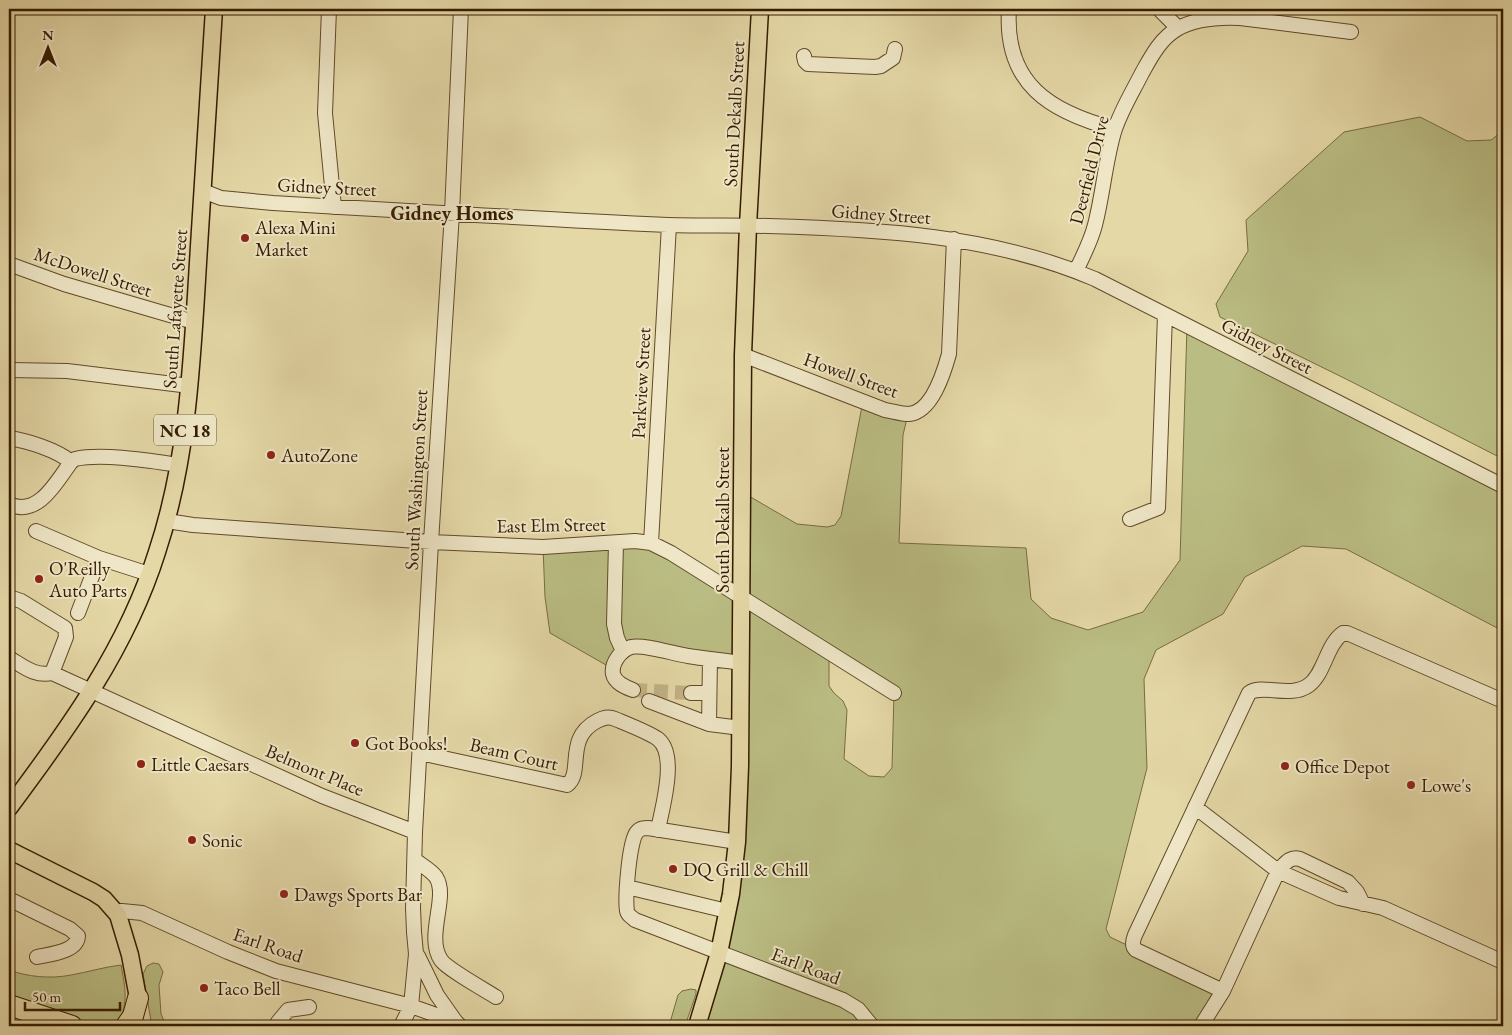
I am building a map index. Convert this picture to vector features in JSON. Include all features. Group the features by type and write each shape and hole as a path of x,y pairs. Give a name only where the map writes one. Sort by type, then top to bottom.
{"highway":[{"path":"126,1026 132,1016 138,998"},
{"path":"138,998 147,1026"},
{"path":"9,1005 72,1026"}],"main road":[{"name":"South Lafayette Street","path":"9,808 67,729 109,662 126,630 157,554 167,521 179,465 190,386 214,9"},
{"name":"South Dekalb Street","path":"697,1026 719,953 731,894 737,842 741,728 742,355 760,9"},
{"path":"9,850 92,892 104,899 116,912 130,955 138,998"}],"street":[{"path":"329,9 325,113 334,206"},
{"name":"South Washington Street","path":"401,1026 411,1006 414,990 416,947 413,908 415,832 452,213 461,9"},
{"path":"1009,9 1009,27 1014,55 1026,80 1055,107 1096,124 1115,129"},
{"path":"1160,9 1178,28"},
{"name":"Deerfield Drive","path":"1076,271 1096,224 1105,171 1115,129 1152,55 1166,37 1178,28 1206,19 1225,17 1351,32"},
{"path":"804,56 808,64 881,66 893,58 895,49"},
{"name":"Gidney Street","path":"203,192 221,198 232,199 452,213 669,225 748,226 887,232 954,239 1021,253 1095,279 1503,486"},
{"name":"Parkview Street","path":"651,543 669,225"},
{"name":"Howell Street","path":"742,355 885,410 908,414 918,410 931,399 936,390 949,354 954,239"},
{"name":"McDowell Street","path":"9,264 64,284 194,322"},
{"path":"1130,519 1158,508 1165,314"},
{"path":"10,370 67,371 190,386"},
{"path":"10,441 19,440 60,454 71,462"},
{"path":"9,504 23,507 40,502 71,462 81,458 140,460 179,465"},
{"name":"East Elm Street","path":"167,521 192,525 431,542 543,547 635,541 651,543 894,693"},
{"path":"36,531 99,558 149,574"},
{"path":"616,543 614,624 617,638 623,651"},
{"path":"78,613 99,558"},
{"path":"11,601 21,601 67,631 52,673"},
{"path":"1223,990 1136,950 1133,944 1135,934 1249,693 1258,689 1277,692 1293,691 1309,685 1316,677 1335,641 1343,633 1353,634 1503,701"},
{"path":"633,690 622,685 613,675 616,660 623,651 631,648 638,647 741,663"},
{"name":"Belmont Place","path":"9,658 37,674 45,675 52,673 322,796 415,832"},
{"path":"709,724 710,659"},
{"path":"691,693 710,693"},
{"path":"649,701 709,724 741,728"},
{"name":"Beam Court","path":"420,753 567,785 572,780 578,740 582,734 589,726 604,718 615,718 657,739 664,748 668,765 667,780 658,830"},
{"path":"1195,807 1278,871 1339,898 1383,908 1503,962"},
{"name":"Earl Road","path":"658,830 644,828 636,832 630,853 627,887 627,911 630,916 635,920 843,1000 858,1009 872,1026"},
{"path":"658,830 737,842"},
{"path":"1201,1026 1223,990 1278,871 1291,858 1300,859 1348,882 1357,892 1363,904"},
{"path":"414,860 431,872 438,880 440,893 435,937 436,952 443,963 496,997"},
{"path":"627,887 727,911"},
{"path":"9,899 70,929 78,936 77,942 73,946 58,953 37,957"},
{"name":"Earl Road","path":"116,912 142,913 228,952 276,971 411,1006 458,1024"},
{"path":"416,947 435,937"},
{"name":"South Washington Street","path":"416,947 437,995 458,1024"},
{"path":"277,1026 288,1010 309,1007"}],"green space":[{"path":"1420,117 1467,141 1491,140 1503,131 1503,459 1220,317 1216,304 1248,251 1246,220 1344,132"},
{"path":"1187,326 1503,486 1503,631 1346,549 1302,546 1245,577 1223,614 1156,650 1144,679 1147,768 1106,929 1110,937 1223,991 1201,1026 697,1026 731,894 741,663 638,647 613,669 550,633 545,597 543,547 635,541 741,598 742,492 797,524 827,527 835,525 841,516 863,401 908,414 903,435 899,543 1026,548 1031,599 1051,618 1088,630 1143,612 1180,560","holes":["829,653 894,693 892,768 884,777 869,776 844,759 847,710 843,701 829,686"]},
{"path":"153,963 159,964 163,972 159,985 161,1014 164,1021 169,1023 168,1026 153,1026 151,1021 143,974 147,966"},
{"path":"121,965 125,989 125,1004 120,1019 115,1026 84,1026 58,1020 9,1001 9,970 32,976 56,977"},
{"path":"696,990 696,994 685,1026 669,1026 678,995 682,991"}],"tunnel":[{"path":"633,690 691,693"}],"place":[{"name":"Alexa Mini Market","path":"245,238"},
{"name":"AutoZone","path":"271,455"},
{"name":"O'Reilly Auto Parts","path":"39,579"},
{"name":"Got Books!","path":"355,743"},
{"name":"Little Caesars","path":"141,764"},
{"name":"Office Depot","path":"1285,766"},
{"name":"Lowe's","path":"1411,785"},
{"name":"Sonic","path":"192,840"},
{"name":"DQ Grill & Chill","path":"673,869"},
{"name":"Dawgs Sports Bar","path":"284,894"},
{"name":"Taco Bell","path":"204,988"}],"district":[{"name":"Gidney Homes","path":"452,213"}]}
